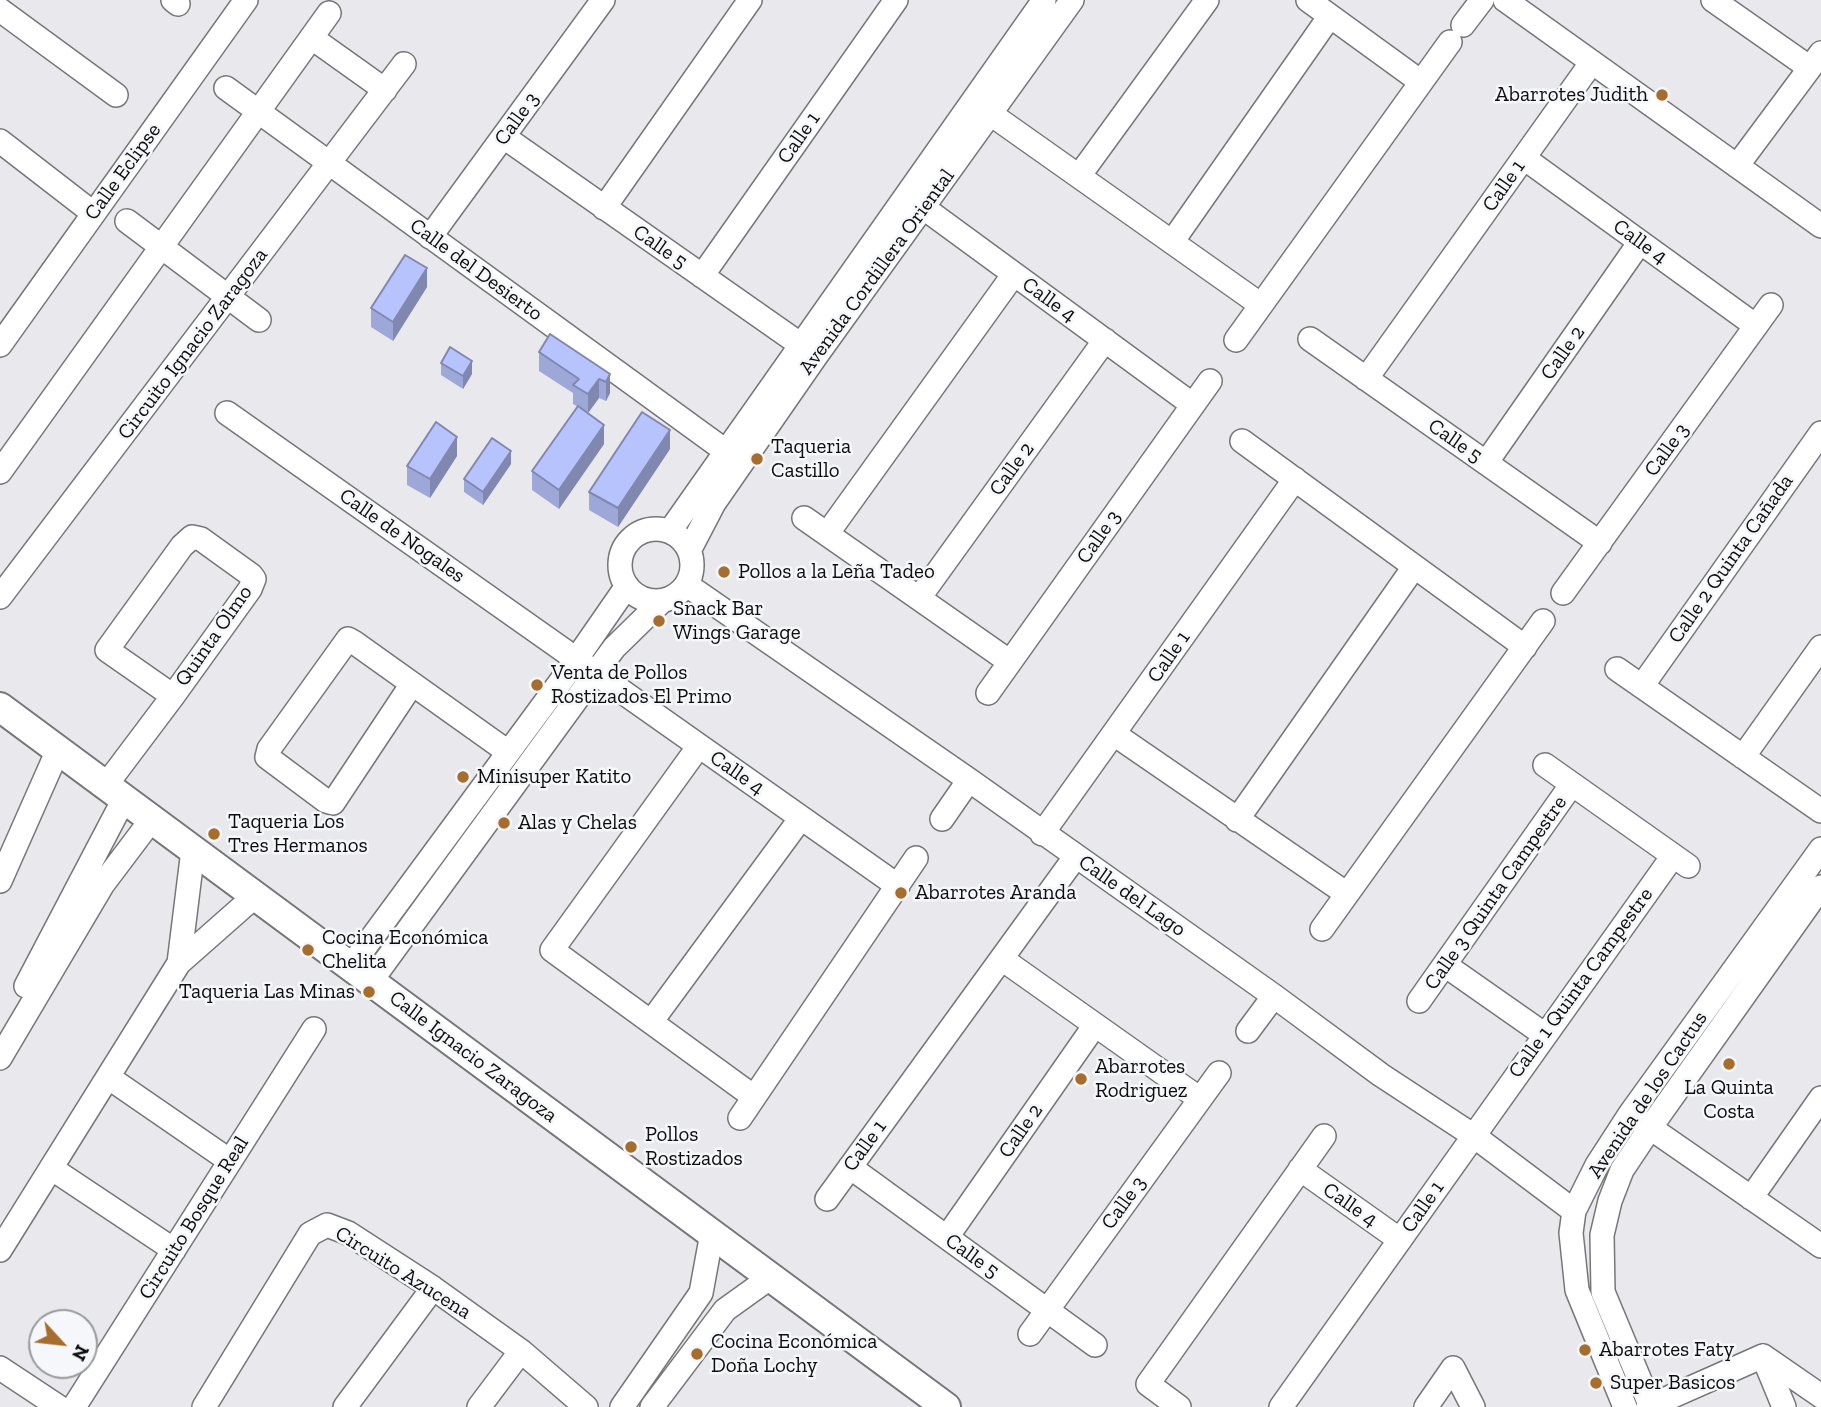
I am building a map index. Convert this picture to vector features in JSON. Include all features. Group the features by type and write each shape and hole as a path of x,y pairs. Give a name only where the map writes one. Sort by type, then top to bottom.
{"main road":[{"name":"Calle Ignacio Zaragoza","path":"0,707 946,1407"}],"street":[{"name":"Calle Eclipse","path":"0,345 247,0"},
{"name":"Calle 3","path":"430,237 603,0"},
{"path":"604,208 750,0"},
{"name":"Calle 1","path":"702,276 896,0"},
{"name":"Avenida Cordillera Oriental","path":"670,531 727,452 808,350 915,202 981,107 1044,0"},
{"name":"Avenida Cordillera Oriental","path":"981,107 1072,0"},
{"path":"1079,176 1207,0"},
{"path":"1308,0 1421,82"},
{"path":"1236,340 1482,0"},
{"path":"1505,0 1821,226"},
{"path":"1713,0 1815,60 1737,166"},
{"path":"0,10 116,95"},
{"path":"0,472 329,13"},
{"path":"1172,242 1330,16"},
{"path":"312,38 385,90"},
{"name":"Calle 1","path":"1366,379 1592,62"},
{"name":"Circuito Ignacio Zaragoza","path":"0,597 230,298 404,64"},
{"name":"Calle del Desierto","path":"226,88 727,452"},
{"path":"981,107 1261,304"},
{"name":"Calle 5","path":"504,137 808,350"},
{"path":"0,141 93,213"},
{"name":"Calle 4","path":"1524,158 1756,326"},
{"name":"Calle 4","path":"915,202 1193,405"},
{"path":"127,221 259,320"},
{"name":"Calle 2","path":"1486,463 1640,242"},
{"path":"827,534 1014,274"},
{"name":"Calle 3","path":"1563,593 1771,306"},
{"name":"Calle 5","path":"1310,339 1600,543"},
{"name":"Calle 2","path":"919,598 1105,340"},
{"name":"Avenida Cordillera Oriental","path":"690,549 714,503 808,350"},
{"name":"Calle 3","path":"988,693 1210,381"},
{"name":"Calle de Nogales","path":"227,413 576,660"},
{"name":"Calle 2 Quinta Cañada","path":"1642,686 1821,433"},
{"path":"1242,441 1525,647"},
{"name":"Calle 1","path":"1042,834 1295,479"},
{"path":"804,518 1010,662"},
{"path":"361,974 446,879 614,648 662,601 675,596 688,585 693,562 690,549 682,538 670,531 644,530 624,548 621,574 636,595 662,601"},
{"name":"Quinta Olmo","path":"94,879 115,792 173,696 250,589 254,579 201,539 192,537 182,545 107,650 173,696"},
{"path":"1237,820 1414,567"},
{"name":"Calle del Lago","path":"688,585 969,780 1381,1075 1474,1136 1574,1212"},
{"path":"361,974 425,862 576,660 627,586"},
{"path":"1322,929 1544,621"},
{"path":"412,684 333,803 326,801 267,757 269,749 348,639 412,684 508,752"},
{"path":"1743,757 1821,647"},
{"name":"Calle 4","path":"576,660 898,886"},
{"path":"1617,669 1818,809"},
{"path":"1114,734 1347,894"},
{"path":"699,746 552,950 754,1097"},
{"path":"0,881 58,750"},
{"path":"1545,765 1572,784"},
{"path":"942,820 969,780"},
{"name":"Calle 1 Quinta Campestre","path":"1490,1110 1680,861 1572,784"},
{"name":"Calle 3 Quinta Campestre","path":"1419,1001 1572,784"},
{"path":"651,1022 801,818"},
{"path":"0,1036 94,879 152,819"},
{"name":"Avenida de los Cactus","path":"1625,1407 1577,1290 1571,1233 1574,1212 1597,1165 1630,1114 1821,849"},
{"path":"179,964 193,850"},
{"name":"Calle 1","path":"827,1199 1076,856"},
{"path":"740,1118 916,858"},
{"path":"425,862 446,879"},
{"path":"0,1058 94,879"},
{"name":"Avenida de los Cactus","path":"1650,1407 1604,1292 1602,1235 1610,1201 1622,1170 1650,1128 1821,887"},
{"path":"0,1250 179,964 255,896"},
{"path":"1002,959 1200,1098"},
{"path":"1445,965 1545,1035"},
{"path":"1248,1031 1274,996"},
{"name":"Calle 2","path":"947,1237 1095,1025"},
{"name":"Circuito Bosque Real","path":"74,1407 314,1029"},
{"name":"Calle 3","path":"1030,1334 1219,1073"},
{"path":"108,1077 230,1161"},
{"path":"1751,1198 1821,1098"},
{"name":"Calle 1","path":"1281,1407 1490,1110"},
{"path":"1630,1114 1821,1246"},
{"path":"1180,1407 1148,1384 1324,1136"},
{"name":"Calle 5","path":"850,1167 1095,1345"},
{"path":"51,1168 174,1250"},
{"name":"Calle 4","path":"1300,1170 1400,1240"},
{"name":"Circuito Azucena","path":"204,1407 310,1234 327,1225 348,1233 522,1350 586,1407"},
{"path":"622,1407 701,1293 712,1233"},
{"path":"652,1407 725,1310 771,1277"},
{"path":"345,1407 433,1288"},
{"path":"701,1293 725,1310"},
{"path":"479,1407 522,1350"},
{"path":"1650,1407 1763,1356"},
{"path":"1763,1356 1821,1396"},
{"path":"1763,1356 1784,1407"},
{"path":"0,1368 59,1407"},
{"path":"1426,1407 1453,1368 1473,1407"}],"building":[{"path":"405,255 427,268 393,322 371,308"},
{"path":"550,334 610,374 606,382 599,379 588,394 573,385 579,379 539,352"},
{"path":"450,347 472,361 463,376 441,363"},
{"path":"578,406 604,425 559,490 532,471"},
{"path":"642,412 670,430 618,508 589,492"},
{"path":"436,422 457,437 430,479 407,466"},
{"path":"492,438 511,451 483,492 464,479"}],"place":[{"name":"Abarrotes Judith","path":"1662,95"},
{"name":"Taqueria Castillo","path":"757,459"},
{"name":"Pollos a la Leña Tadeo","path":"724,572"},
{"name":"Snack Bar Wings Garage","path":"659,621"},
{"name":"Venta de Pollos Rostizados El Primo","path":"537,685"},
{"name":"Minisuper Katito","path":"463,777"},
{"name":"Alas y Chelas","path":"504,823"},
{"name":"Taqueria Los Tres Hermanos","path":"214,834"},
{"name":"Abarrotes Aranda","path":"901,893"},
{"name":"Cocina Económica Chelita","path":"308,950"},
{"name":"Taqueria Las Minas","path":"369,992"},
{"name":"La Quinta Costa","path":"1729,1064"},
{"name":"Abarrotes Rodriguez","path":"1081,1079"},
{"name":"Pollos Rostizados","path":"631,1147"},
{"name":"Abarrotes Faty","path":"1585,1350"},
{"name":"Cocina Económica Doña Lochy","path":"697,1354"},
{"name":"Super Basicos","path":"1596,1383"}]}
